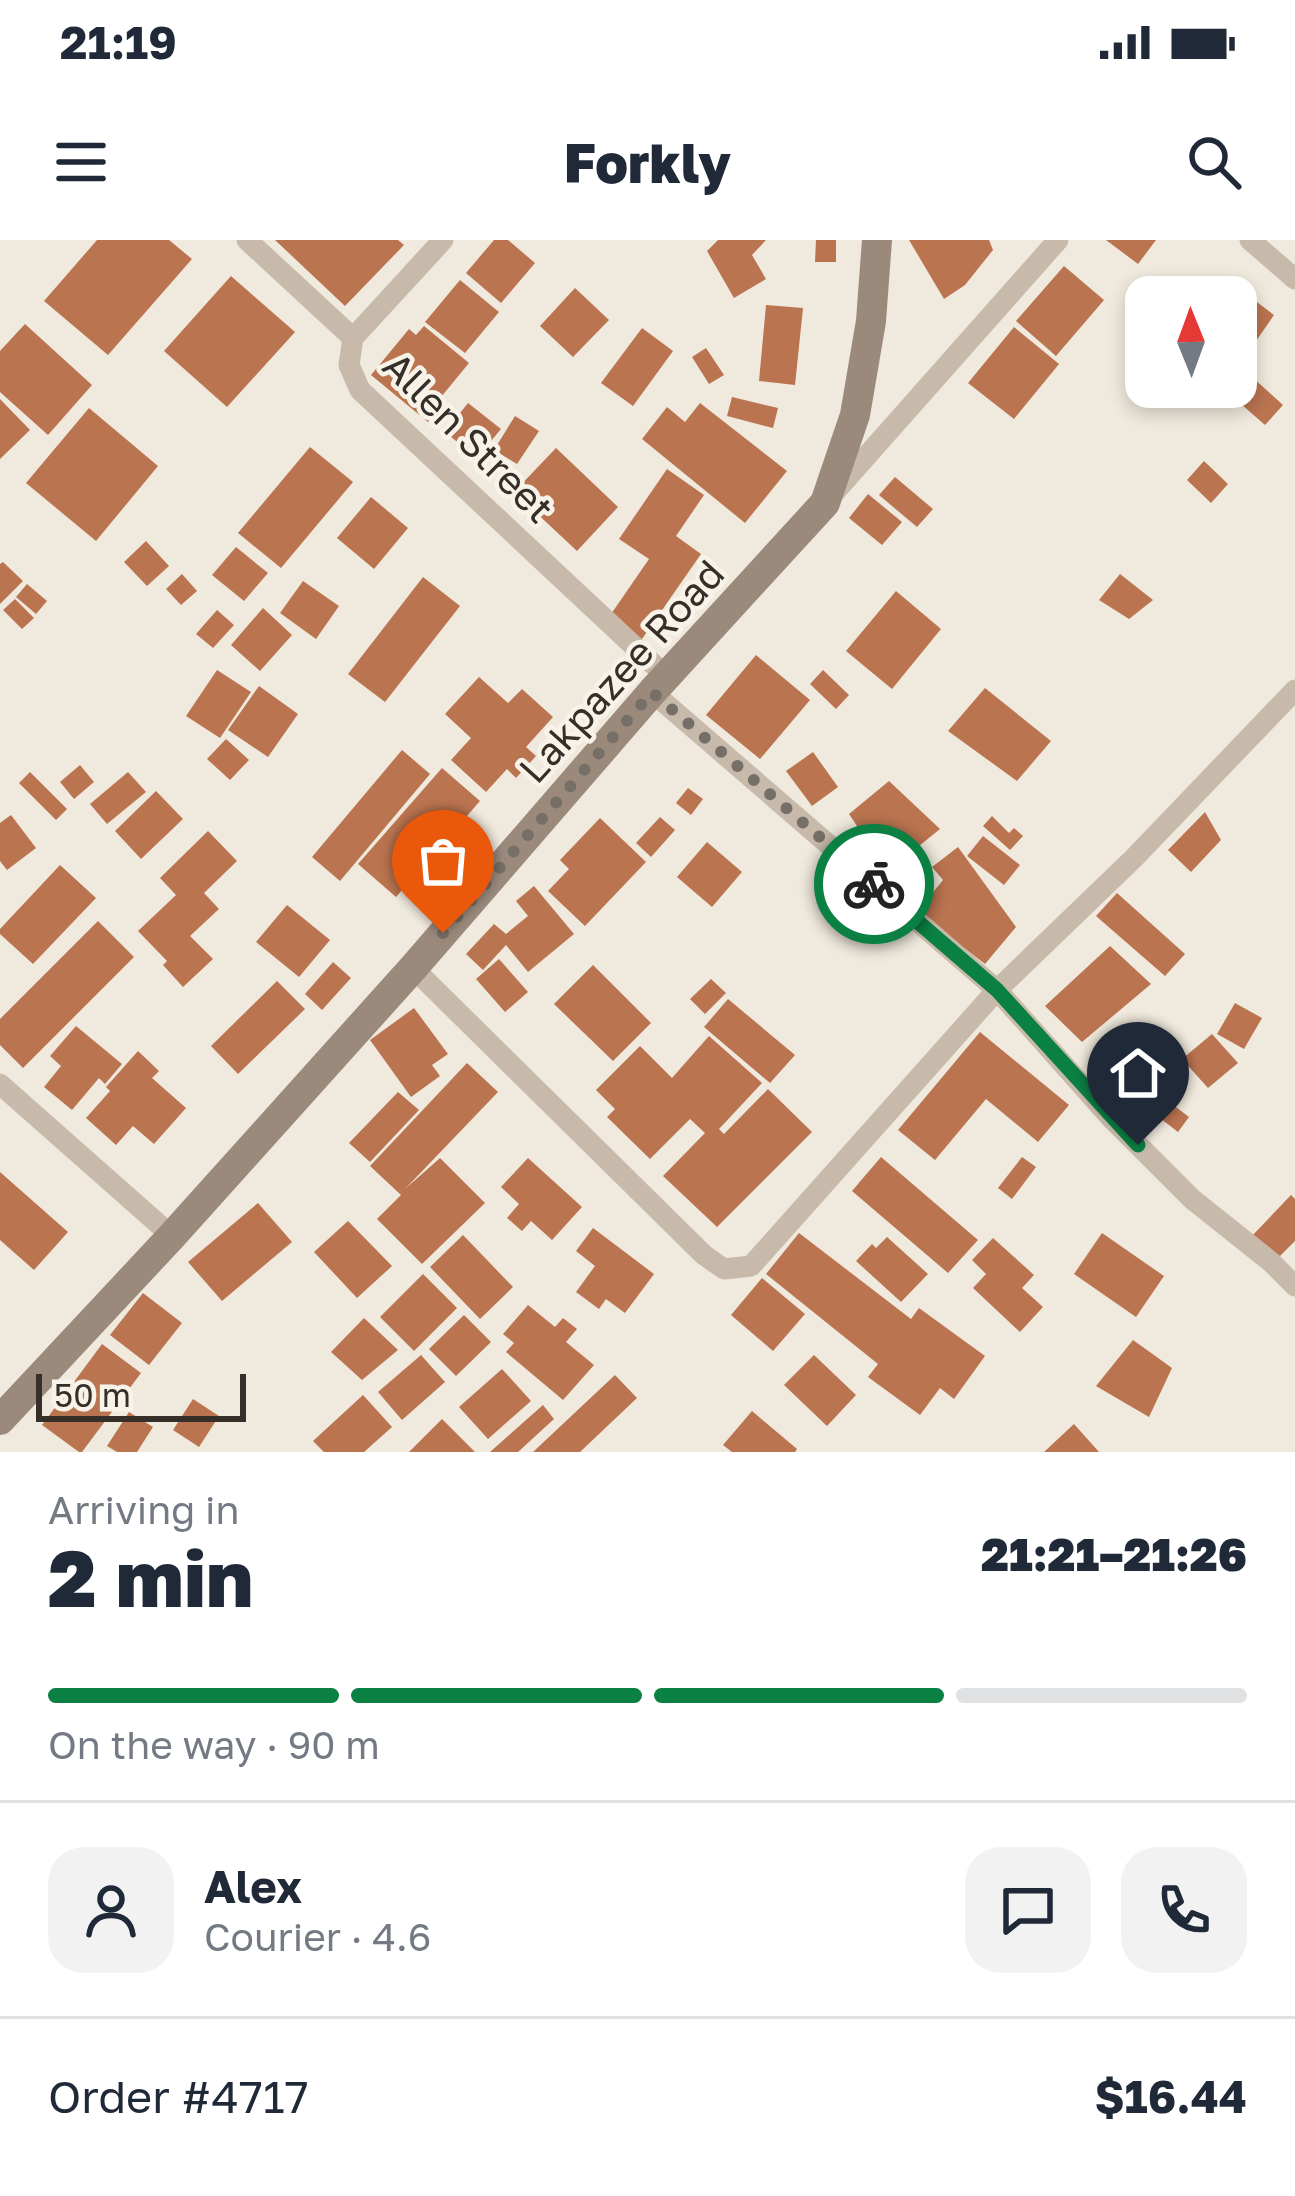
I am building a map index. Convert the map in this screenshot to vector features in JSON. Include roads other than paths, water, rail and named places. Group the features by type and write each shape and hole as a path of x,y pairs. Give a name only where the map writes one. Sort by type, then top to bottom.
{"street":[{"name":"Allen Street","path":"247,240 353,338 349,365 360,390 660,684 997,990 1111,1118 1192,1199 1295,1286"},
{"path":"353,338 443,240"},
{"path":"825,503 855,415 871,322 877,240"},
{"name":"Lakpazee Road","path":"0,1420 413,968 1058,240"},
{"path":"1250,240 1295,279"},
{"path":"413,968 704,1256 724,1269 751,1266 997,990 1295,690"},
{"path":"0,1084 172,1236"}]}
